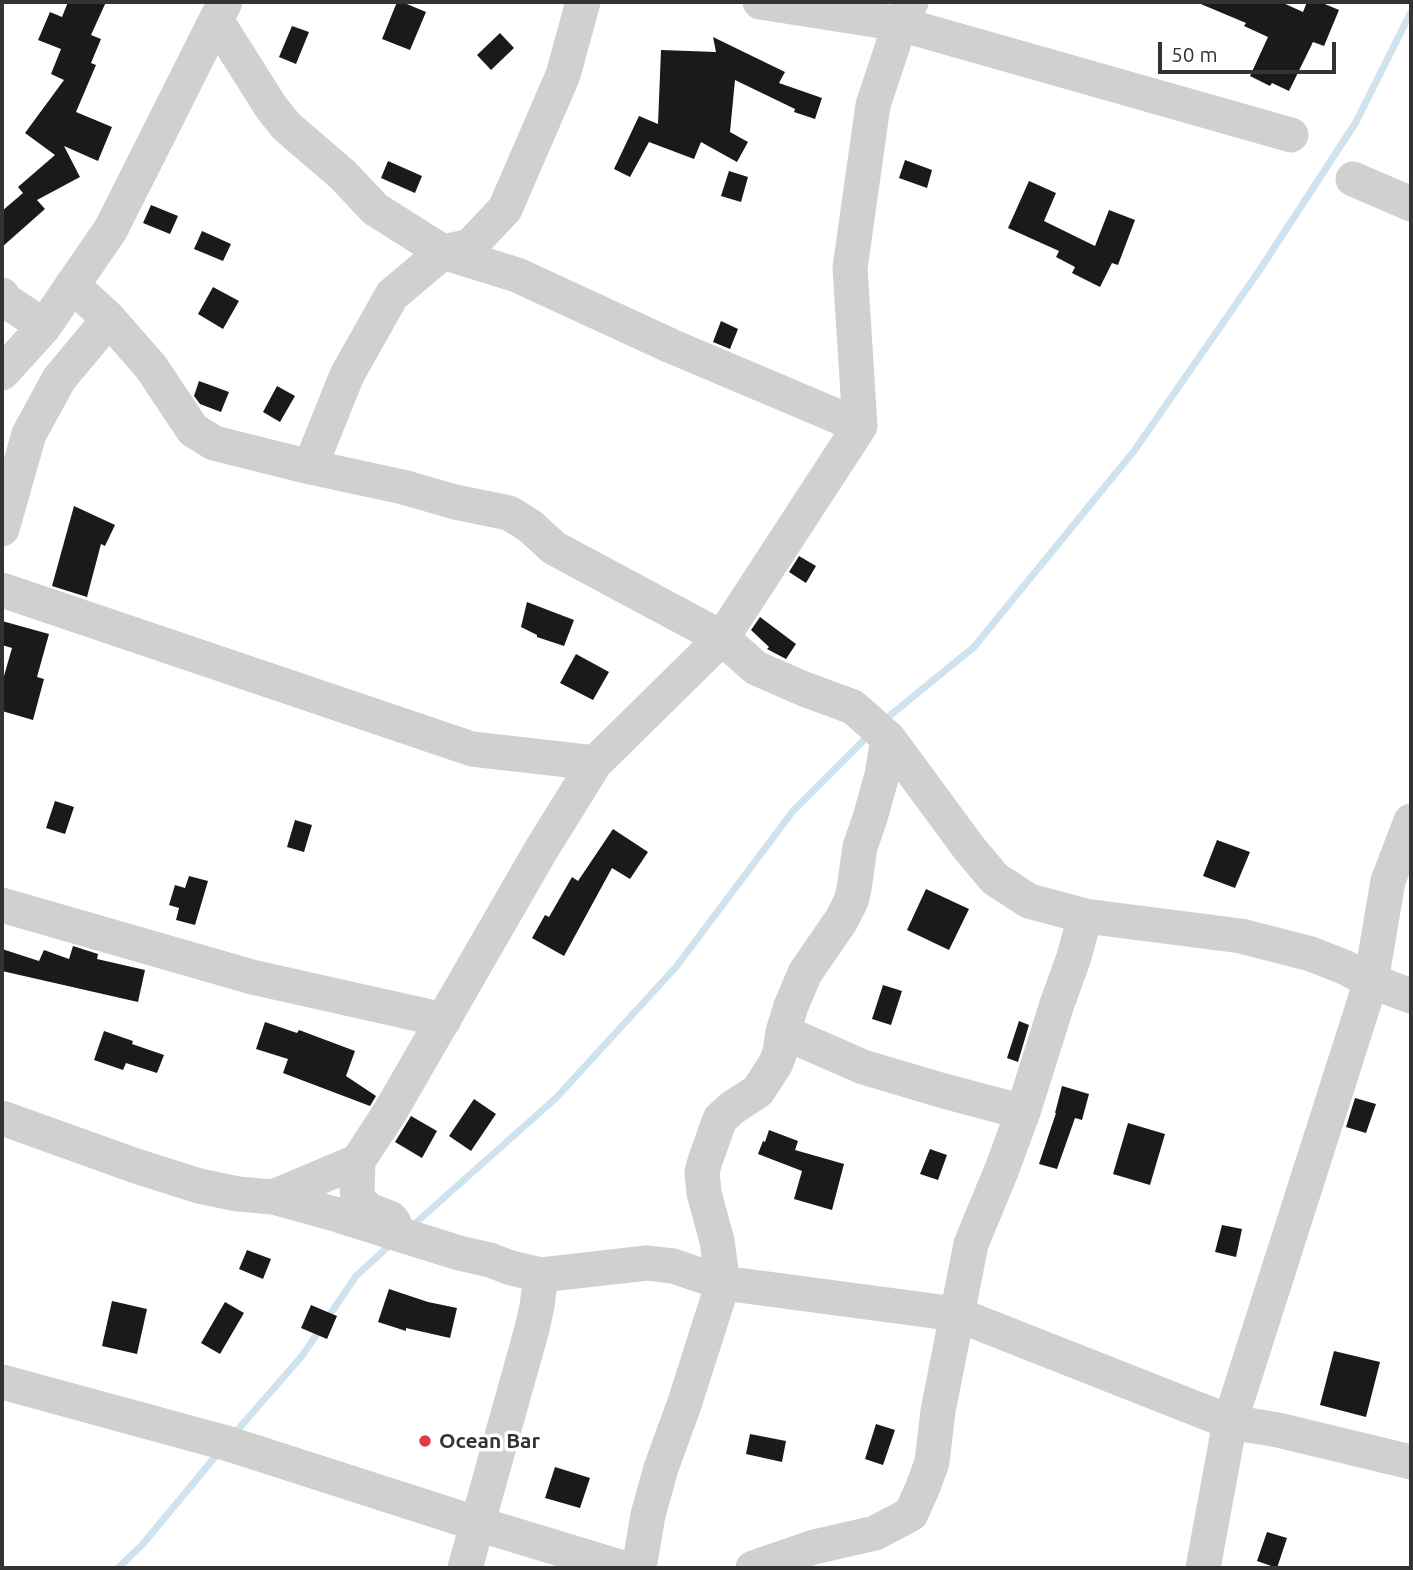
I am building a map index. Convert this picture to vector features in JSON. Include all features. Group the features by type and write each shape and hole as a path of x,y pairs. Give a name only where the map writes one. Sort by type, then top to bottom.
{"street":[{"path":"310,467 347,375 392,295 443,252 470,246 505,209 563,75 583,2"},
{"path":"760,2 905,13 1291,135"},
{"path":"220,11 271,107 286,126 343,175 375,209 443,252 517,275 671,346 860,426"},
{"path":"2,373 43,328 111,229 220,11"},
{"path":"393,1233 395,1224 390,1218 369,1210 358,1200 358,1161 390,1112 541,850 595,763 722,638 860,426 850,268 873,105 905,13"},
{"path":"1353,179 1411,204"},
{"path":"72,285 109,318 151,367 193,430 214,443 509,513 530,526 554,548 722,638 756,668 852,707 888,738 995,879 1029,901 1084,916 1241,936 1311,954 1411,996"},
{"path":"2,295 6,301 43,328"},
{"path":"2,529 29,434 59,379 109,318"},
{"path":"2,590 472,749 595,763"},
{"path":"639,1568 648,1516 661,1468 723,1283 717,1241 704,1193 702,1172 705,1161 720,1119 764,1084 780,1052 791,1006 805,974 842,919 850,901 860,847 879,785 888,738"},
{"path":"1203,1568 1230,1422 1371,981 1388,881 1411,821"},
{"path":"2,905 252,977 444,1020"},
{"path":"753,1568 814,1546 875,1533 911,1514 932,1462 938,1411 971,1244 1023,1112 1056,1004 1074,957 1084,916"},
{"path":"783,1032 863,1067 1023,1112"},
{"path":"2,1118 200,1186 238,1195 273,1197 541,1275 647,1263 673,1266 723,1283 957,1314 1230,1422 1278,1430 1411,1462"},
{"path":"273,1197 358,1161"},
{"path":"465,1568 532,1329 541,1275"},
{"path":"2,1382 226,1443 623,1568"}],"building":[{"path":"68,2 106,2 91,35 101,39 91,63 96,65 76,112 112,127 98,161 64,146 80,177 37,200 45,209 2,247 2,211 23,193 18,187 55,155 25,133 64,80 51,74 61,49 38,40 50,12 62,17"},
{"path":"397,2 426,12 410,50 382,39"},
{"path":"1196,2 1281,2 1303,12 1307,2 1320,2 1339,10 1324,46 1313,42 1289,91 1272,83 1270,86 1250,76 1268,37 1244,26 1246,23"},
{"path":"292,26 309,32 296,64 279,57"},
{"path":"500,33 514,48 491,70 477,55"},
{"path":"713,37 785,72 779,83 822,98 815,119 794,112 795,109 735,80 730,132 748,142 737,162 701,142 694,159 649,142 630,177 614,169 639,116 658,124 661,50 716,52"},
{"path":"905,160 932,170 927,188 899,178"},
{"path":"388,161 422,176 415,193 381,178"},
{"path":"729,171 748,177 741,202 721,196"},
{"path":"1029,181 1056,193 1044,221 1095,246 1109,210 1135,220 1118,265 1112,263 1100,287 1072,273 1075,267 1056,257 1059,251 1008,228"},
{"path":"151,205 178,216 170,234 143,223"},
{"path":"202,231 231,244 223,261 194,249"},
{"path":"213,287 239,301 223,329 198,314"},
{"path":"721,321 738,329 730,349 713,342"},
{"path":"199,381 229,392 221,412 200,404 194,396"},
{"path":"277,386 295,396 280,422 263,412"},
{"path":"74,506 115,525 105,546 101,544 87,597 52,586"},
{"path":"799,556 816,566 806,583 789,572"},
{"path":"527,602 574,620 564,646 537,637 521,627"},
{"path":"760,617 796,644 786,659 767,649 769,647 751,630"},
{"path":"2,621 49,634 37,677 44,679 33,720 2,711 2,683 12,648 2,645"},
{"path":"576,654 609,672 593,700 560,683"},
{"path":"55,801 74,807 65,834 46,828"},
{"path":"295,820 312,825 304,852 287,847"},
{"path":"613,829 648,852 630,879 612,868 564,956 532,938 545,915 549,917 572,877 578,881"},
{"path":"1217,840 1250,852 1235,888 1203,876"},
{"path":"189,876 208,881 195,925 176,920 179,908 169,905 175,885 185,888"},
{"path":"926,889 969,909 949,950 907,930"},
{"path":"73,946 98,954 97,959 145,970 138,1002 2,971 2,949 39,961 44,950 69,959"},
{"path":"883,985 902,991 891,1025 872,1019"},
{"path":"1019,1021 1029,1025 1018,1062 1007,1058"},
{"path":"265,1022 297,1033 299,1030 355,1051 346,1076 376,1096 370,1106 283,1073 288,1059 256,1049"},
{"path":"104,1031 164,1055 157,1073 126,1063 123,1070 94,1060"},
{"path":"1062,1086 1089,1094 1082,1120 1075,1118 1057,1169 1039,1164"},
{"path":"1355,1098 1376,1104 1366,1133 1346,1127"},
{"path":"474,1099 496,1114 471,1151 449,1136"},
{"path":"411,1116 437,1131 422,1158 395,1142"},
{"path":"1128,1123 1165,1134 1150,1185 1113,1174"},
{"path":"769,1130 798,1141 795,1150 844,1164 832,1210 794,1199 802,1171 758,1154"},
{"path":"930,1149 947,1155 938,1180 920,1174"},
{"path":"1222,1225 1242,1229 1236,1257 1215,1252"},
{"path":"247,1250 271,1259 263,1279 239,1269"},
{"path":"389,1289 457,1308 450,1338 406,1328 406,1331 378,1322"},
{"path":"112,1301 147,1309 137,1354 102,1346"},
{"path":"225,1302 244,1313 220,1354 201,1343"},
{"path":"311,1305 337,1316 327,1339 301,1328"},
{"path":"1334,1351 1380,1362 1366,1417 1320,1405"},
{"path":"876,1424 895,1430 883,1465 865,1459"},
{"path":"750,1434 786,1441 782,1462 746,1454"},
{"path":"555,1467 590,1478 580,1508 545,1498"},
{"path":"1267,1532 1287,1538 1277,1568 1257,1561"}],"waterway":[{"path":"882,722 974,647 1134,451 1259,271 1356,122 1411,12"},
{"path":"411,1227 556,1098 676,967 793,811 869,735"},
{"path":"234,1434 302,1356 356,1276 391,1244"},
{"path":"118,1568 142,1545 220,1451"}],"place":[{"name":"Ocean Bar","path":"425,1441"}]}
